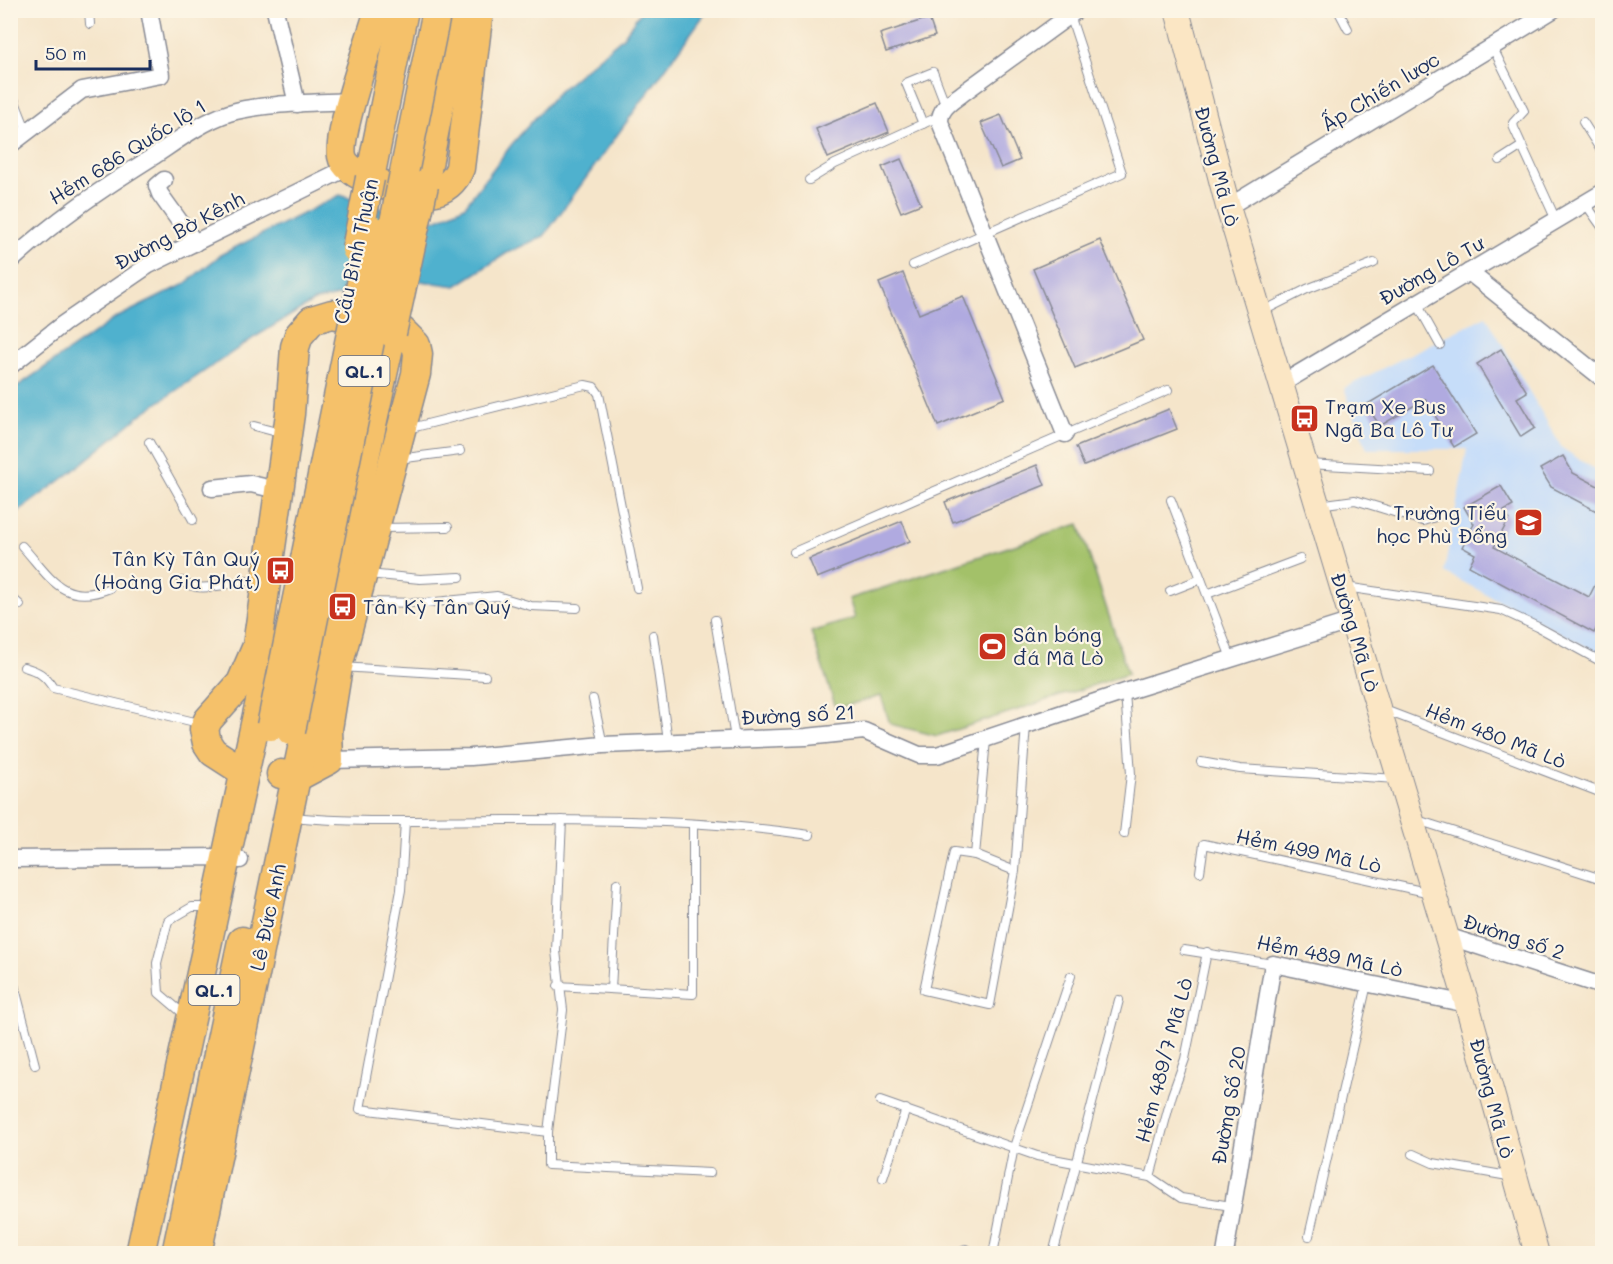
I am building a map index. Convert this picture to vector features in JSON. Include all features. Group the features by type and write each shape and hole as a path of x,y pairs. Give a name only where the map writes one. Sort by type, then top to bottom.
{"highway":[{"name":"Cầu Bình Thuận","path":"244,771 333,367 404,10"},
{"name":"Cầu Bình Thuận","path":"281,728 417,10"},
{"name":"Cầu Bình Thuận","path":"281,728 437,10"},
{"name":"Lê Đức Anh","path":"176,1254 252,895 315,686 392,333 458,10"},
{"path":"374,14 341,152 347,168 364,179 420,192 437,191 453,181 462,158 479,10"},
{"path":"244,771 213,753 204,736 205,724 231,697 250,666 257,646 277,490 287,435 294,357 299,335 312,320 332,314 392,325 401,330 416,345 418,354 416,374 338,667 328,729 328,760 289,775"},
{"name":"Lê Đức Anh","path":"197,1254 288,816 289,775 281,728"},
{"name":"Lê Đức Anh","path":"159,1254 192,1020 214,907 281,728"},
{"name":"Lê Đức Anh","path":"140,1254 173,1144 234,858 244,771"}],"main road":[{"name":"Đường Mã Lò","path":"1177,10 1228,207 1447,936 1537,1254"}],"street":[{"path":"10,145 82,90 161,75 149,10"},
{"path":"275,10 297,104"},
{"name":"Ấp Chiến lược","path":"1228,207 1553,10"},
{"path":"1065,434 985,233 943,111 1074,13"},
{"name":"Hẻm 686 Quốc lộ 1","path":"10,261 42,232 85,200 208,121 232,112 297,104 352,101"},
{"name":"Đường Bờ Kênh","path":"10,366 63,324 149,265 347,168"},
{"path":"164,180 156,186 159,194 195,243"},
{"name":"Đường Lô Tư","path":"1281,384 1602,193"},
{"path":"1469,272 1602,378"},
{"path":"212,488 251,484 277,490"},
{"name":"Đường số 21","path":"328,760 471,757 603,745 806,736 864,731 919,755 937,755 1125,692 1352,621"},
{"path":"10,860 234,858"},
{"name":"Đường số 2","path":"1447,936 1602,986"},
{"name":"Hẻm 489 Mã Lò","path":"1273,964 1467,1004"},
{"name":"Đường Số 20","path":"1225,1254 1231,1206 1273,964"}],"lane":[{"path":"89,10 90,24"},
{"path":"1338,10 1348,29"},
{"path":"913,265 1122,173 1074,13"},
{"path":"1493,48 1524,111 1514,123 1556,220"},
{"path":"809,180 835,164 923,124 943,111 933,72 906,83 923,124"},
{"path":"12,94 27,132"},
{"path":"1583,122 1602,152"},
{"path":"1500,159 1522,146"},
{"path":"1585,203 1602,227"},
{"path":"1260,313 1306,289 1374,263"},
{"path":"1416,302 1440,345"},
{"path":"401,430 585,385 594,387 599,394 637,588"},
{"path":"794,552 1168,390"},
{"path":"254,426 287,435"},
{"path":"149,442 193,520"},
{"path":"392,460 460,452"},
{"path":"1305,463 1430,471"},
{"path":"1171,500 1231,658"},
{"path":"1318,505 1355,500 1423,521 1432,520 1438,516"},
{"path":"374,528 448,527"},
{"path":"22,546 59,586 75,594 91,595 110,588"},
{"path":"1208,594 1300,559"},
{"path":"362,573 420,579 460,578"},
{"path":"1170,591 1201,579"},
{"path":"182,580 190,588 206,589 229,582 265,581"},
{"path":"1342,587 1501,610 1602,662"},
{"path":"10,596 20,605"},
{"path":"354,602 425,603 496,596 531,606 577,608"},
{"path":"716,620 735,738"},
{"path":"653,635 668,741"},
{"path":"24,667 42,674 53,688 205,724"},
{"path":"338,667 485,676"},
{"path":"1124,834 1131,774 1125,692"},
{"path":"593,699 603,745"},
{"name":"Hẻm 480 Mã Lò","path":"1378,708 1602,792"},
{"path":"1015,871 975,855 954,852 924,990 990,1005 1015,871 1026,725"},
{"path":"975,855 986,740"},
{"path":"1201,762 1240,769 1398,779"},
{"path":"288,816 345,822 562,820 754,826 810,835"},
{"path":"1411,818 1602,879"},
{"path":"562,820 556,951 558,986 563,1010 548,1132 548,1165 710,1173"},
{"path":"405,822 401,890 360,1109 548,1132"},
{"path":"558,986 693,994 693,825"},
{"name":"Hẻm 499 Mã Lò","path":"1200,872 1204,844 1434,894"},
{"path":"611,989 617,883"},
{"path":"192,1020 159,993 157,963 168,921 192,908 214,907"},
{"name":"Hẻm 489 Mã Lò","path":"1184,950 1273,964"},
{"name":"Hẻm 489/7 Mã Lò","path":"1150,1177 1172,1095 1185,1059 1208,952"},
{"path":"10,969 35,1065"},
{"path":"993,1254 1014,1147 1071,976"},
{"path":"1309,1236 1367,984"},
{"path":"1053,1254 1119,1000"},
{"path":"880,1101 1037,1156 1150,1177 1181,1198 1231,1206"},
{"path":"884,1178 906,1109"},
{"path":"1413,1154 1433,1163 1514,1177"},
{"path":"965,1249 978,1254"}],"shaded area":[{"name":"Trường Tiểu học Phù Đổng","path":"1486,316 1562,448 1602,474 1602,655 1444,572 1467,449 1367,449 1344,388"}],"green space":[{"name":"Sân bóng đá Mã Lò","path":"1079,524 1128,674 937,736 890,724 881,696 836,708 811,632 855,618 849,599"}],"water":[{"path":"641,11 707,11 544,236 507,253 456,286 413,280 314,301 255,337 143,413 69,474 11,517 11,391 116,318 183,285 222,254 340,195 414,219 436,220 465,206 512,144 558,92 623,37"}],"building":[{"path":"929,18 935,36 886,52 880,34"},
{"path":"877,103 889,132 828,158 816,129"},
{"path":"1001,115 1020,160 1001,168 981,123"},
{"path":"901,159 921,204 901,212 882,167"},
{"path":"1100,240 1143,340 1075,368 1033,269"},
{"path":"903,273 919,314 963,296 1005,398 938,426 879,283"},
{"path":"1501,349 1527,392 1517,398 1535,428 1521,437 1477,364"},
{"path":"1433,365 1476,434 1454,447 1425,399 1380,426 1366,405"},
{"path":"1169,409 1177,429 1084,466 1076,447"},
{"path":"1563,456 1573,473 1602,488 1602,514 1551,487 1540,469"},
{"path":"1037,465 1045,485 953,522 945,502"},
{"path":"1501,486 1513,506 1504,511 1509,519 1494,547 1589,597 1602,571 1602,617 1594,633 1469,566 1475,554 1462,547 1474,524 1464,507"},
{"path":"902,521 910,541 817,578 809,559"}],"place":[{"name":"Trạm Xe Bus Ngã Ba Lô Tư","path":"1304,418"},
{"name":"Trường Tiểu học Phù Đổng","path":"1528,523"},
{"name":"Tân Kỳ Tân Quý (Hoàng Gia Phát)","path":"281,570"},
{"name":"Tân Kỳ Tân Quý","path":"342,606"},
{"name":"Sân bóng đá Mã Lò","path":"992,646"}]}
